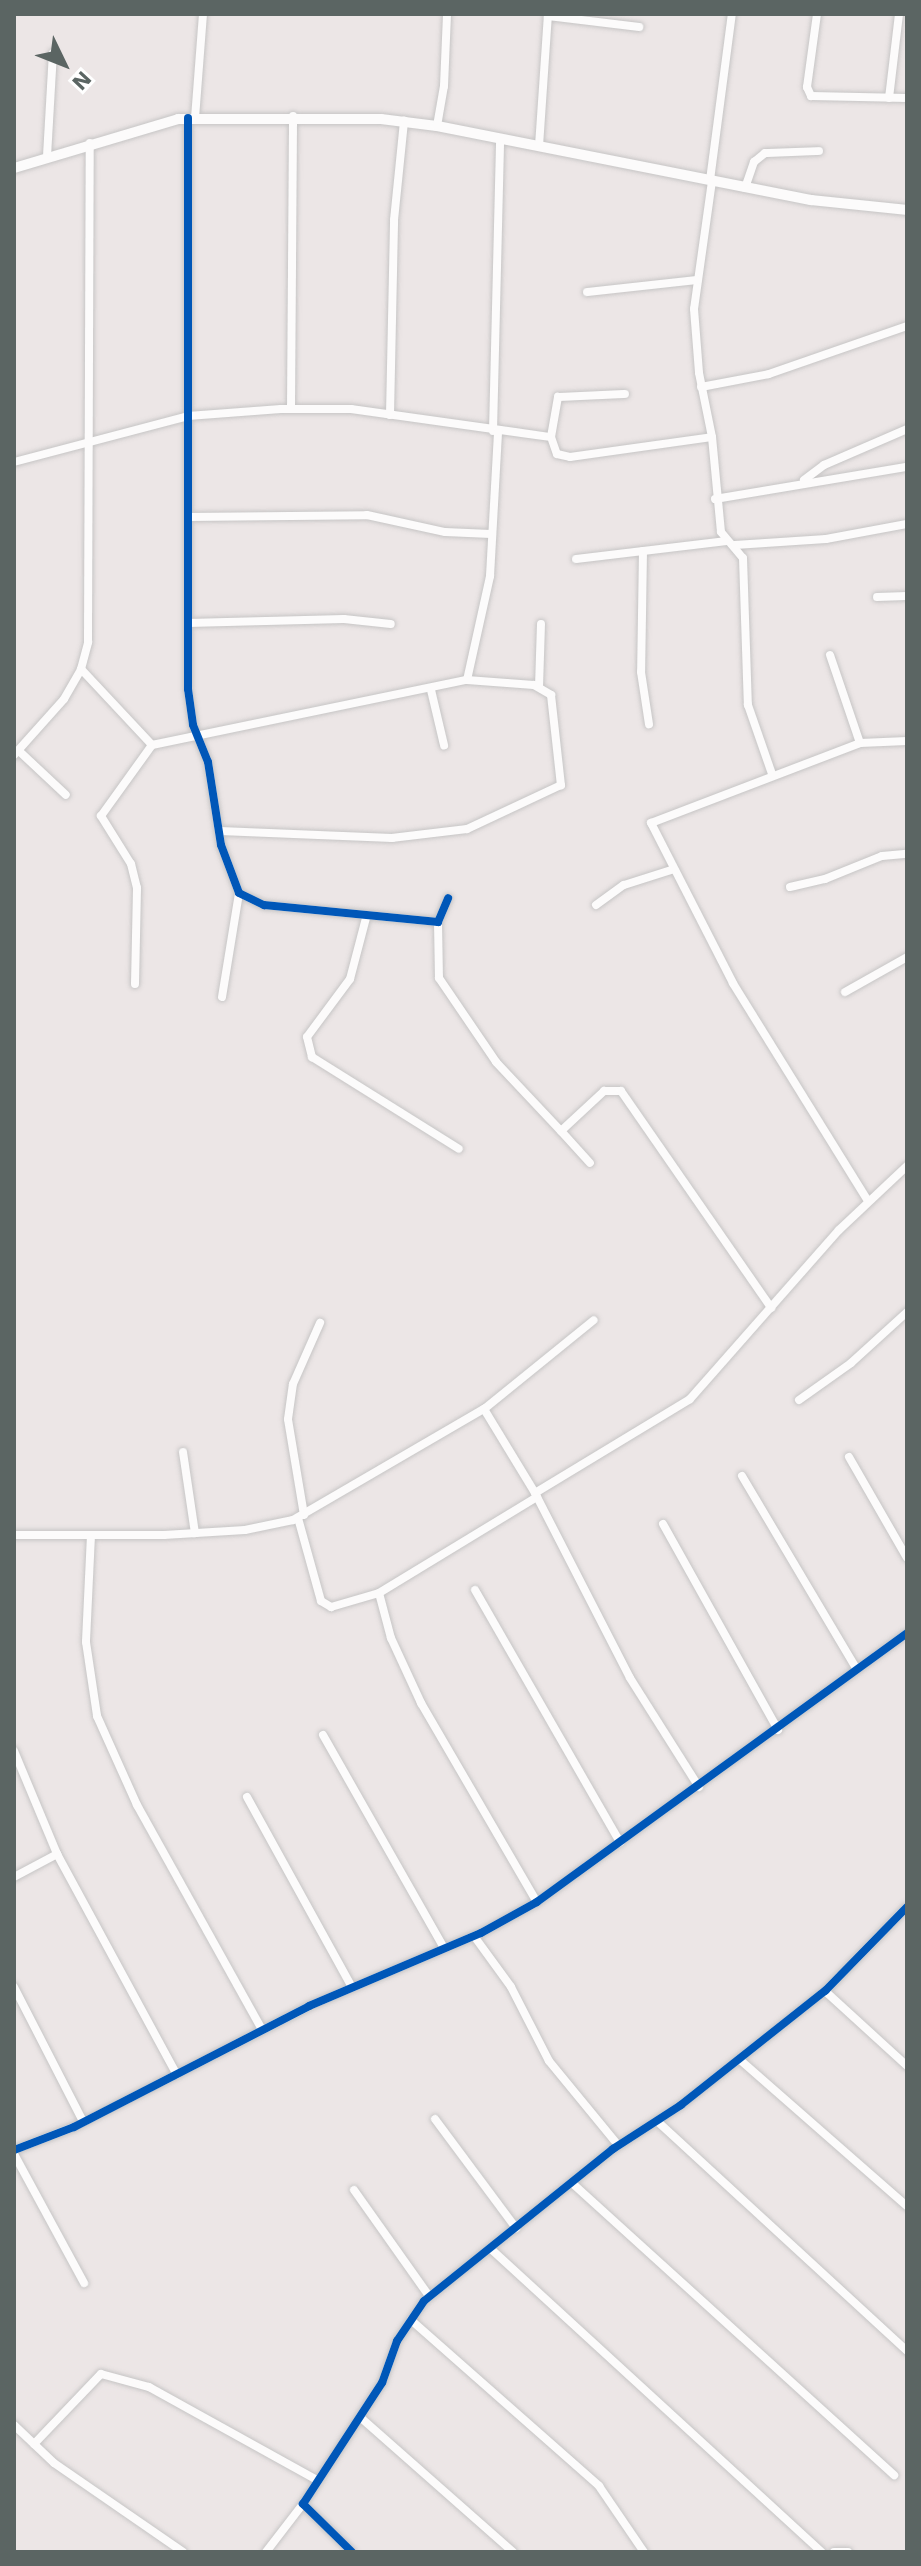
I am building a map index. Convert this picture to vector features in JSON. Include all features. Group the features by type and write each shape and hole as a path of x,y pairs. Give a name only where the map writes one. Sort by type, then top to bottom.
{"street":[{"path":"203,14 191,118 188,689 193,725 201,738 220,831 239,893 222,997"},
{"path":"437,126 444,86 447,14"},
{"path":"732,14 697,280 701,387 712,437 715,499 731,543 743,558 748,705 772,774"},
{"path":"817,14 807,87 811,96 907,98"},
{"path":"889,98 899,14"},
{"path":"539,146 548,15 639,27"},
{"path":"47,156 53,53"},
{"path":"291,409 293,116"},
{"path":"14,168 90,143 191,118 293,116 404,121 853,208 907,210"},
{"path":"390,415 394,220 404,121"},
{"path":"467,680 490,576 500,138"},
{"path":"66,795 17,753 64,699 81,669 88,642 90,143"},
{"path":"745,188 754,162 765,153 819,151"},
{"path":"587,292 697,280"},
{"path":"701,387 769,374 907,326"},
{"path":"625,394 558,397 551,437 557,454 570,457 712,437"},
{"path":"14,462 188,416 291,409 390,415 551,437"},
{"path":"802,481 838,458 907,429"},
{"path":"715,499 802,481 907,467"},
{"path":"188,517 367,515 445,532 491,534"},
{"path":"576,559 731,543 826,539 907,524"},
{"path":"643,551 641,672 649,724"},
{"path":"877,597 907,596"},
{"path":"188,623 344,619 391,624"},
{"path":"539,687 541,624"},
{"path":"830,655 860,743"},
{"path":"81,669 152,745"},
{"path":"135,984 137,888 131,864 101,816 152,745 201,738 336,703 374,702 467,680 539,687 551,695 561,785 548,794 467,829 392,838 220,831"},
{"path":"431,690 444,745"},
{"path":"868,1201 733,983 651,823 772,774 860,743 907,741"},
{"path":"790,887 825,879 882,856 907,854"},
{"path":"596,905 624,885 674,869"},
{"path":"239,893 264,905 366,918 438,922"},
{"path":"448,898 438,922 436,957 452,1001 496,1062 590,1163"},
{"path":"366,918 350,979 307,1037 312,1057 459,1149"},
{"path":"845,992 907,957"},
{"path":"561,1131 604,1091 621,1091 771,1308"},
{"path":"320,1323 293,1384 288,1419 301,1516 321,1601 331,1607 351,1605 379,1593 690,1399 714,1365 771,1308 868,1201 907,1166"},
{"path":"799,1400 851,1363 907,1312"},
{"path":"14,1535 245,1530 301,1516 484,1409 594,1320"},
{"path":"484,1409 536,1495 630,1678 699,1787"},
{"path":"183,1452 195,1533"},
{"path":"849,1457 907,1558"},
{"path":"742,1476 856,1668"},
{"path":"663,1524 778,1730"},
{"path":"91,1535 86,1642 97,1716 137,1805 262,2030"},
{"path":"475,1590 620,1842"},
{"path":"379,1593 391,1638 421,1703 537,1902"},
{"path":"84,2283 14,2152 83,2121 352,1987 474,1936 537,1902 778,1730 856,1668 907,1633"},
{"path":"323,1735 444,1948"},
{"path":"14,1751 57,1854 177,2075"},
{"path":"247,1797 352,1987"},
{"path":"14,1877 57,1854"},
{"path":"266,2552 303,2504 382,2383 411,2320 429,2296 618,2145 657,2121 825,1991 907,1907"},
{"path":"474,1936 511,1987 549,2061 618,2145"},
{"path":"14,1987 83,2121"},
{"path":"825,1991 907,2066"},
{"path":"739,2059 907,2206"},
{"path":"435,2119 516,2228"},
{"path":"657,2121 907,2351"},
{"path":"572,2183 894,2475"},
{"path":"354,2190 429,2296"},
{"path":"491,2249 822,2552"},
{"path":"411,2320 599,2486 644,2552"},
{"path":"34,2444 101,2374 149,2387 317,2480"},
{"path":"360,2417 513,2552"},
{"path":"14,2425 99,2497 183,2552"},
{"path":"303,2504 352,2552"},
{"path":"834,2552 848,2552"}],"cycle path":[{"path":"188,118 188,689 193,725 208,762 221,845 239,893 264,905 438,922 448,898"},
{"path":"14,2150 74,2127 309,2006 481,1933 537,1902 907,1633"},
{"path":"352,2552 303,2504 382,2383 397,2341 424,2301 613,2149 681,2105 825,1991 907,1907"}]}
